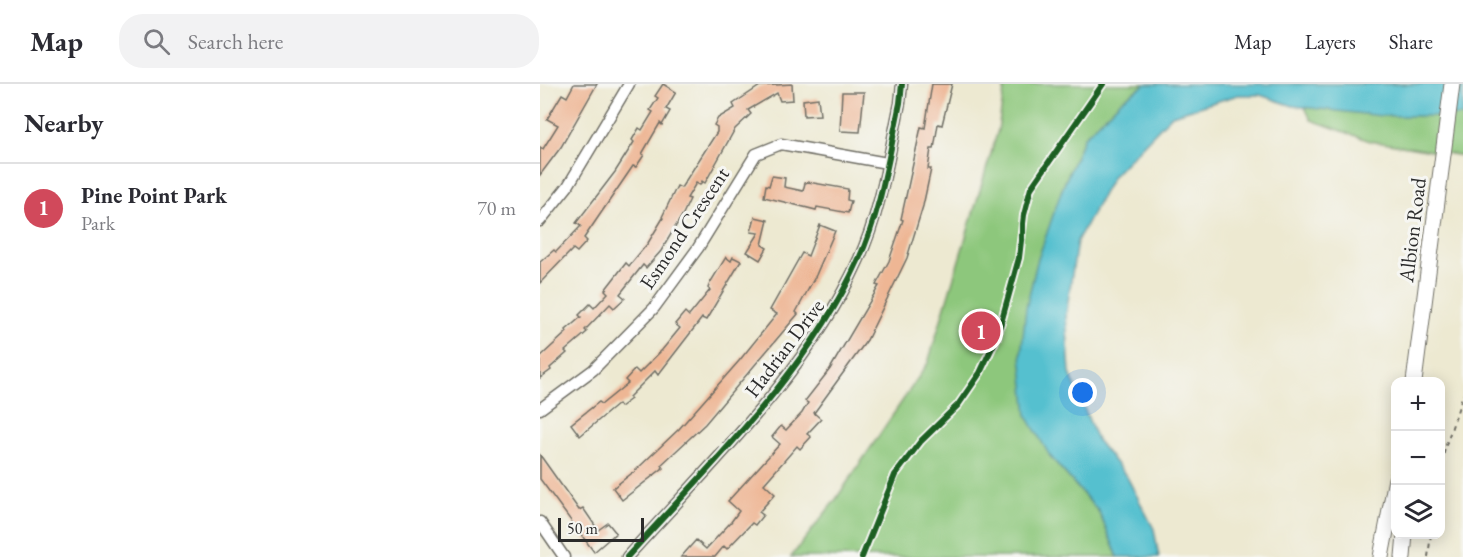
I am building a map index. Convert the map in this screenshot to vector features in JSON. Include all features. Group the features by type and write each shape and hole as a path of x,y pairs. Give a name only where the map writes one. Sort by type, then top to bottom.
{"main road":[{"name":"Albion Road","path":"1415,377 1452,84"},
{"path":"1381,557 1394,485"},
{"path":"1403,557 1405,539"}],"street":[{"path":"540,221 568,186 629,84"},
{"name":"Hadrian Drive","path":"627,557 753,417 815,338 840,300 860,259 875,216 902,84"},
{"name":"Esmond Crescent","path":"540,409 592,370 654,308 698,248 756,154 781,144 887,163"},
{"path":"540,522 564,557"}],"path":[{"path":"1451,405 1459,383"},
{"path":"1445,448 1463,394"},
{"path":"1420,557 1422,539"},
{"path":"1428,557 1430,539"}],"green space":[{"path":"1005,84 1146,84 1122,100 1084,137 1061,192 1050,456 1099,512 1118,557 791,557 836,499 928,363 998,130"},
{"path":"1294,84 1463,84 1463,156 1370,141 1311,120"}],"water":[{"path":"1146,84 1463,84 1463,116 1382,116 1293,106 1260,95 1238,95 1172,115 1113,176 1077,241 1066,315 1070,373 1097,440 1127,477 1154,529 1159,557 1118,557 1099,512 1050,456 1027,416 1021,355 1026,308 1037,262 1061,192 1084,137 1122,100"}],"building":[{"path":"574,84 597,84 561,147 540,175 540,147 543,149 558,125 547,119 562,94 567,97"},
{"path":"663,84 676,92 666,109 670,111 662,125 660,123 642,154 644,155 636,167 633,166 584,238 587,241 577,252 573,249 540,283 540,262 554,250 556,252 581,226 576,223 615,172 634,142 632,140 639,128 642,130 653,112 650,110 658,98 655,96"},
{"path":"792,84 793,100 780,101 777,93 748,110 751,114 735,129 705,183 702,181 700,185 696,183 687,198 690,199 683,214 661,251 646,268 643,265 620,294 625,298 614,308 610,304 585,330 587,332 565,351 567,353 550,368 551,370 540,378 540,357 567,332 566,330 581,317 579,315 590,304 594,308 608,293 605,290 626,263 629,266 648,243 663,218 677,186 681,188 717,132 717,127 714,125 718,118 735,108 733,104 760,86"},
{"path":"932,84 952,84 942,125 938,124 934,149 931,149 928,169 931,169 923,206 907,258 867,340 814,413 821,419 807,434 811,437 800,449 797,446 764,484 775,494 759,512 763,515 755,525 752,523 727,549 724,546 715,557 681,557 696,540 706,549 731,522 739,511 728,501 780,444 772,437 781,426 786,430 802,413 808,403 805,401 830,369 879,286 876,285 889,261 903,220 901,219 921,127 925,128"},
{"path":"842,92 864,92 860,132 840,131"},
{"path":"818,98 820,115 804,116 803,100"},
{"path":"772,176 785,178 784,187 803,191 805,183 808,182 848,189 847,200 851,201 848,213 817,207 816,210 764,197 766,185 769,186"},
{"path":"755,217 768,220 762,245 767,248 760,260 747,252 759,233 751,232"},
{"path":"820,225 835,231 816,275 796,312 798,314 705,424 661,465 663,468 622,500 613,488 636,470 679,429 777,314 770,310 802,253 808,256"},
{"path":"726,257 731,261 733,257 741,261 706,320 702,318 658,375 655,371 629,397 631,399 620,407 618,404 580,436 571,424 599,402 602,404 628,383 625,380 635,369 639,373 662,350 680,328 675,324 685,312 689,316 710,290 708,288 710,283"},
{"path":"540,455 579,510 583,508 598,530 608,523 616,533 594,552 540,479"}],"cycle path":[{"path":"627,557 754,417 784,380 837,302 858,261 873,223 888,163 902,84"},
{"path":"862,557 895,475 921,441 958,405 980,373 997,337 1019,258 1024,215 1031,188 1103,84"}],"place":[{"name":"Pine Point Park","path":"981,331"}]}
